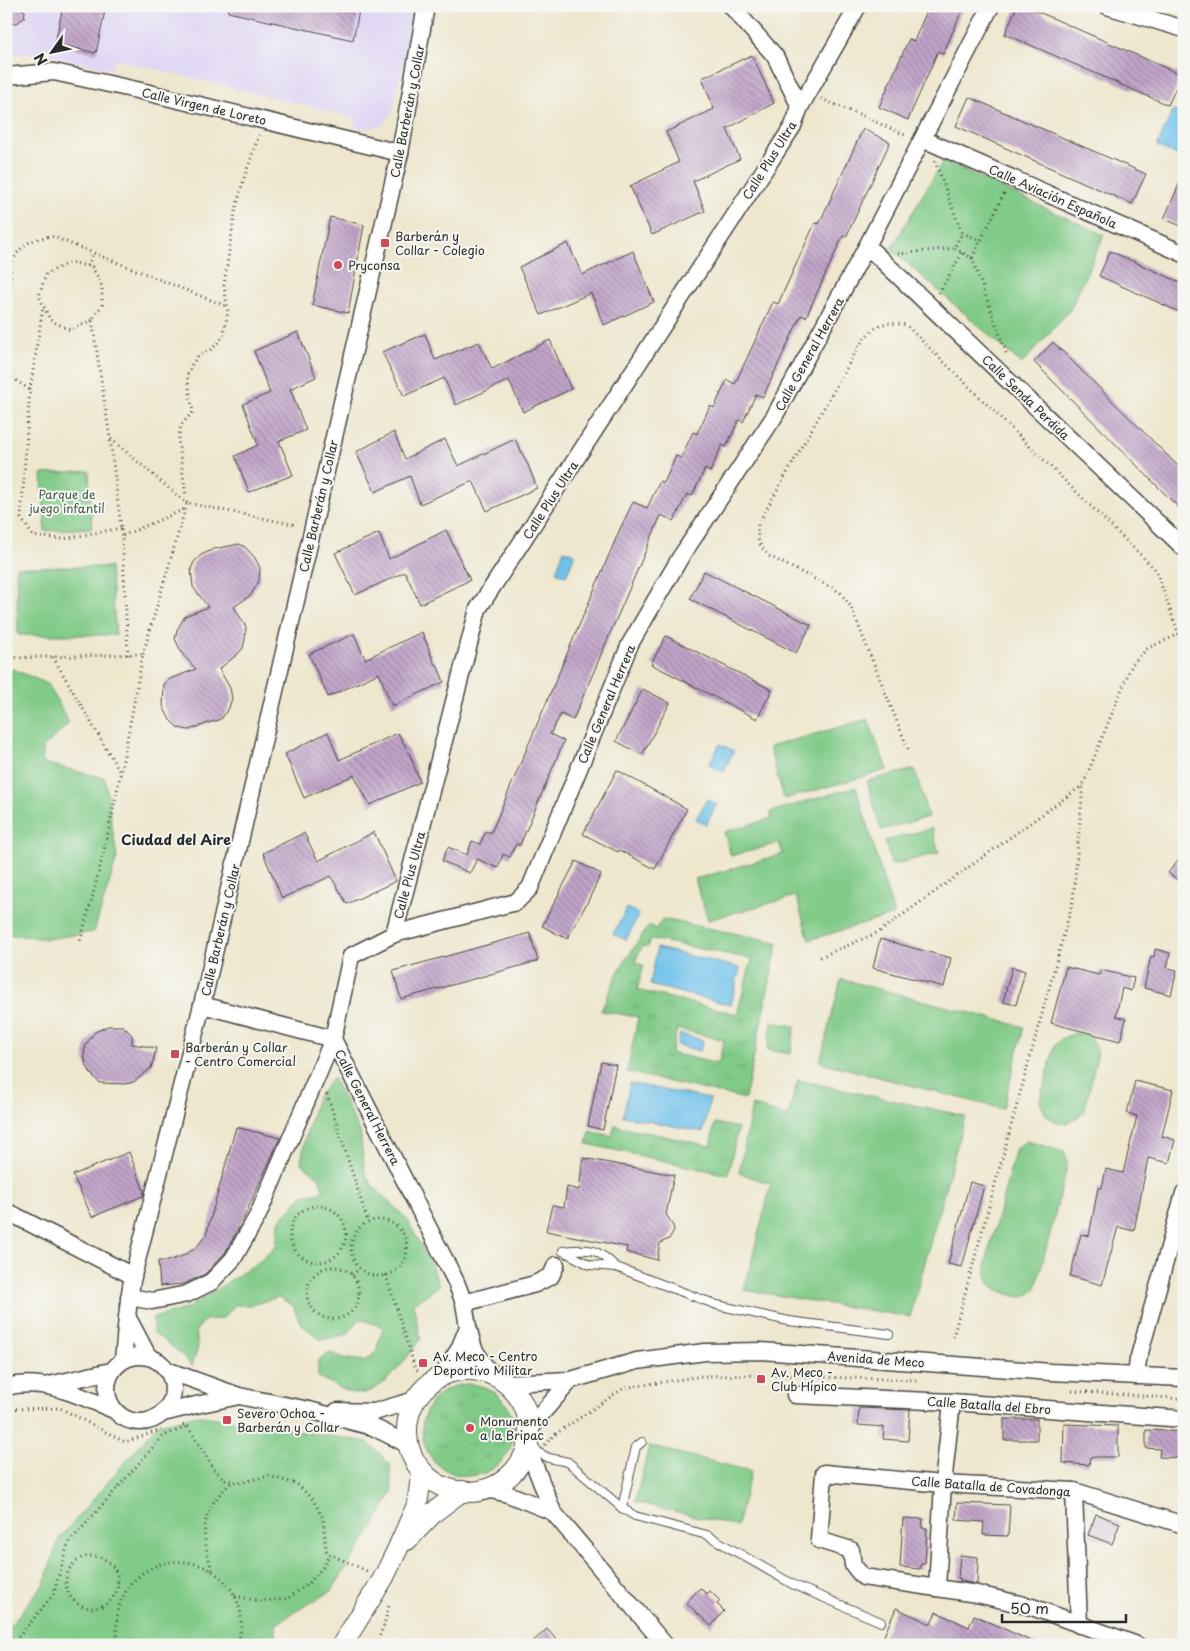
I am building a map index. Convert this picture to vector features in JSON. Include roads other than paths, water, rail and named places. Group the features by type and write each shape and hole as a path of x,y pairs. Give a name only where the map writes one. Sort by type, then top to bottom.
{"street":[{"name":"Calle Barberán y Collar","path":"117,1366 128,1318 133,1276 202,1005 400,153 426,6"},
{"name":"Calle Plus Ultra","path":"731,6 775,56 800,107"},
{"name":"Calle Plus Ultra","path":"394,934 478,609 793,126 800,107 858,6"},
{"name":"Calle General Herrera","path":"498,1378 474,1349 464,1303 456,1282 333,1039 351,956 394,934 516,902 530,888 630,644 680,558 774,418 867,246 991,6"},
{"path":"1107,6 1184,29"},
{"name":"Calle Virgen de Loreto","path":"6,76 54,72 400,153"},
{"name":"Calle Aviación Española","path":"922,141 1012,178 1184,254"},
{"name":"Calle Senda Perdida","path":"867,246 1184,548"},
{"name":"Calle Barberán y Collar","path":"202,1005 333,1039"},
{"path":"129,1297 152,1300 186,1294 211,1282 233,1259 258,1216 333,1039"},
{"path":"1136,1376 1138,1360 1184,1193"},
{"path":"6,1210 133,1276"},
{"path":"464,1303 535,1284 551,1276 559,1258"},
{"path":"128,1318 148,1356"},
{"path":"442,1376 459,1348 468,1327"},
{"name":"Avenida de Meco","path":"498,1378 571,1380 637,1361 705,1352 761,1351 1051,1372 1184,1378"},
{"path":"114,1410 107,1395 108,1379 117,1366 131,1356 148,1356 162,1363 169,1371 173,1386 173,1396 166,1420"},
{"path":"47,1385 117,1366"},
{"path":"571,1380 542,1413 531,1442 523,1458 509,1477 488,1489 462,1492 441,1485 422,1471 414,1459 409,1445 407,1430 409,1414 415,1400 432,1382 442,1376 466,1370 478,1371 498,1378 515,1393 523,1404 531,1442 553,1512 664,1645"},
{"path":"169,1371 239,1396 309,1410 373,1427 409,1445"},
{"path":"6,1387 16,1384 47,1385 74,1393 114,1410 129,1420 138,1422 156,1419 166,1420 196,1405 239,1396"},
{"name":"Calle Batalla del Ebro","path":"795,1395 952,1402 1184,1419"},
{"path":"309,1410 374,1412 415,1400"},
{"path":"952,1402 943,1484 937,1588 977,1594 1032,1607 1137,1645"},
{"path":"342,1645 384,1577 398,1548 417,1505 422,1471"},
{"name":"Calle Batalla de Covadonga","path":"937,1588 862,1577 853,1565 851,1550 820,1540 824,1473 943,1484 1074,1491 1184,1525"},
{"path":"488,1489 508,1494 553,1512"},
{"path":"1074,1491 1079,1625"},
{"path":"398,1548 434,1512 462,1492"}],"lane":[{"path":"559,1258 584,1248 603,1254 616,1267"},
{"path":"559,1258 590,1265 616,1267 717,1305 789,1321 889,1334"},
{"path":"531,1442 549,1458 568,1462 622,1508 635,1516 707,1535 794,1585 881,1622"},
{"path":"622,1508 636,1447 642,1442"}],"water":[{"path":"1173,110 1184,115 1184,139 1177,155 1157,146"},
{"path":"564,550 575,554 566,576 556,572"},
{"path":"720,744 734,751 723,772 709,764"},
{"path":"707,799 717,804 706,825 696,819"},
{"path":"627,908 639,914 626,940 613,934"},
{"path":"657,948 740,968 731,1005 650,985"},
{"path":"680,1034 703,1040 700,1051 677,1045"},
{"path":"630,1083 710,1099 703,1132 623,1116"}],"place":[{"name":"Barberán y Collar - Colegio","path":"385,243"},
{"name":"Pryconsa","path":"338,265"},
{"name":"Barberán y Collar - Centro Comercial","path":"175,1054"},
{"name":"Av. Meco - Centro Deportivo Militar","path":"423,1363"},
{"name":"Av. Meco - Club Hípico","path":"761,1379"},
{"name":"Severo Ochoa - Barberán y Collar","path":"227,1420"},
{"name":"Monumento a la Bripac","path":"470,1428"}],"district":[{"name":"Ciudad del Aire","path":"176,839"}],"park label":[{"name":"Parque de juego infantil","path":"67,501"}]}
